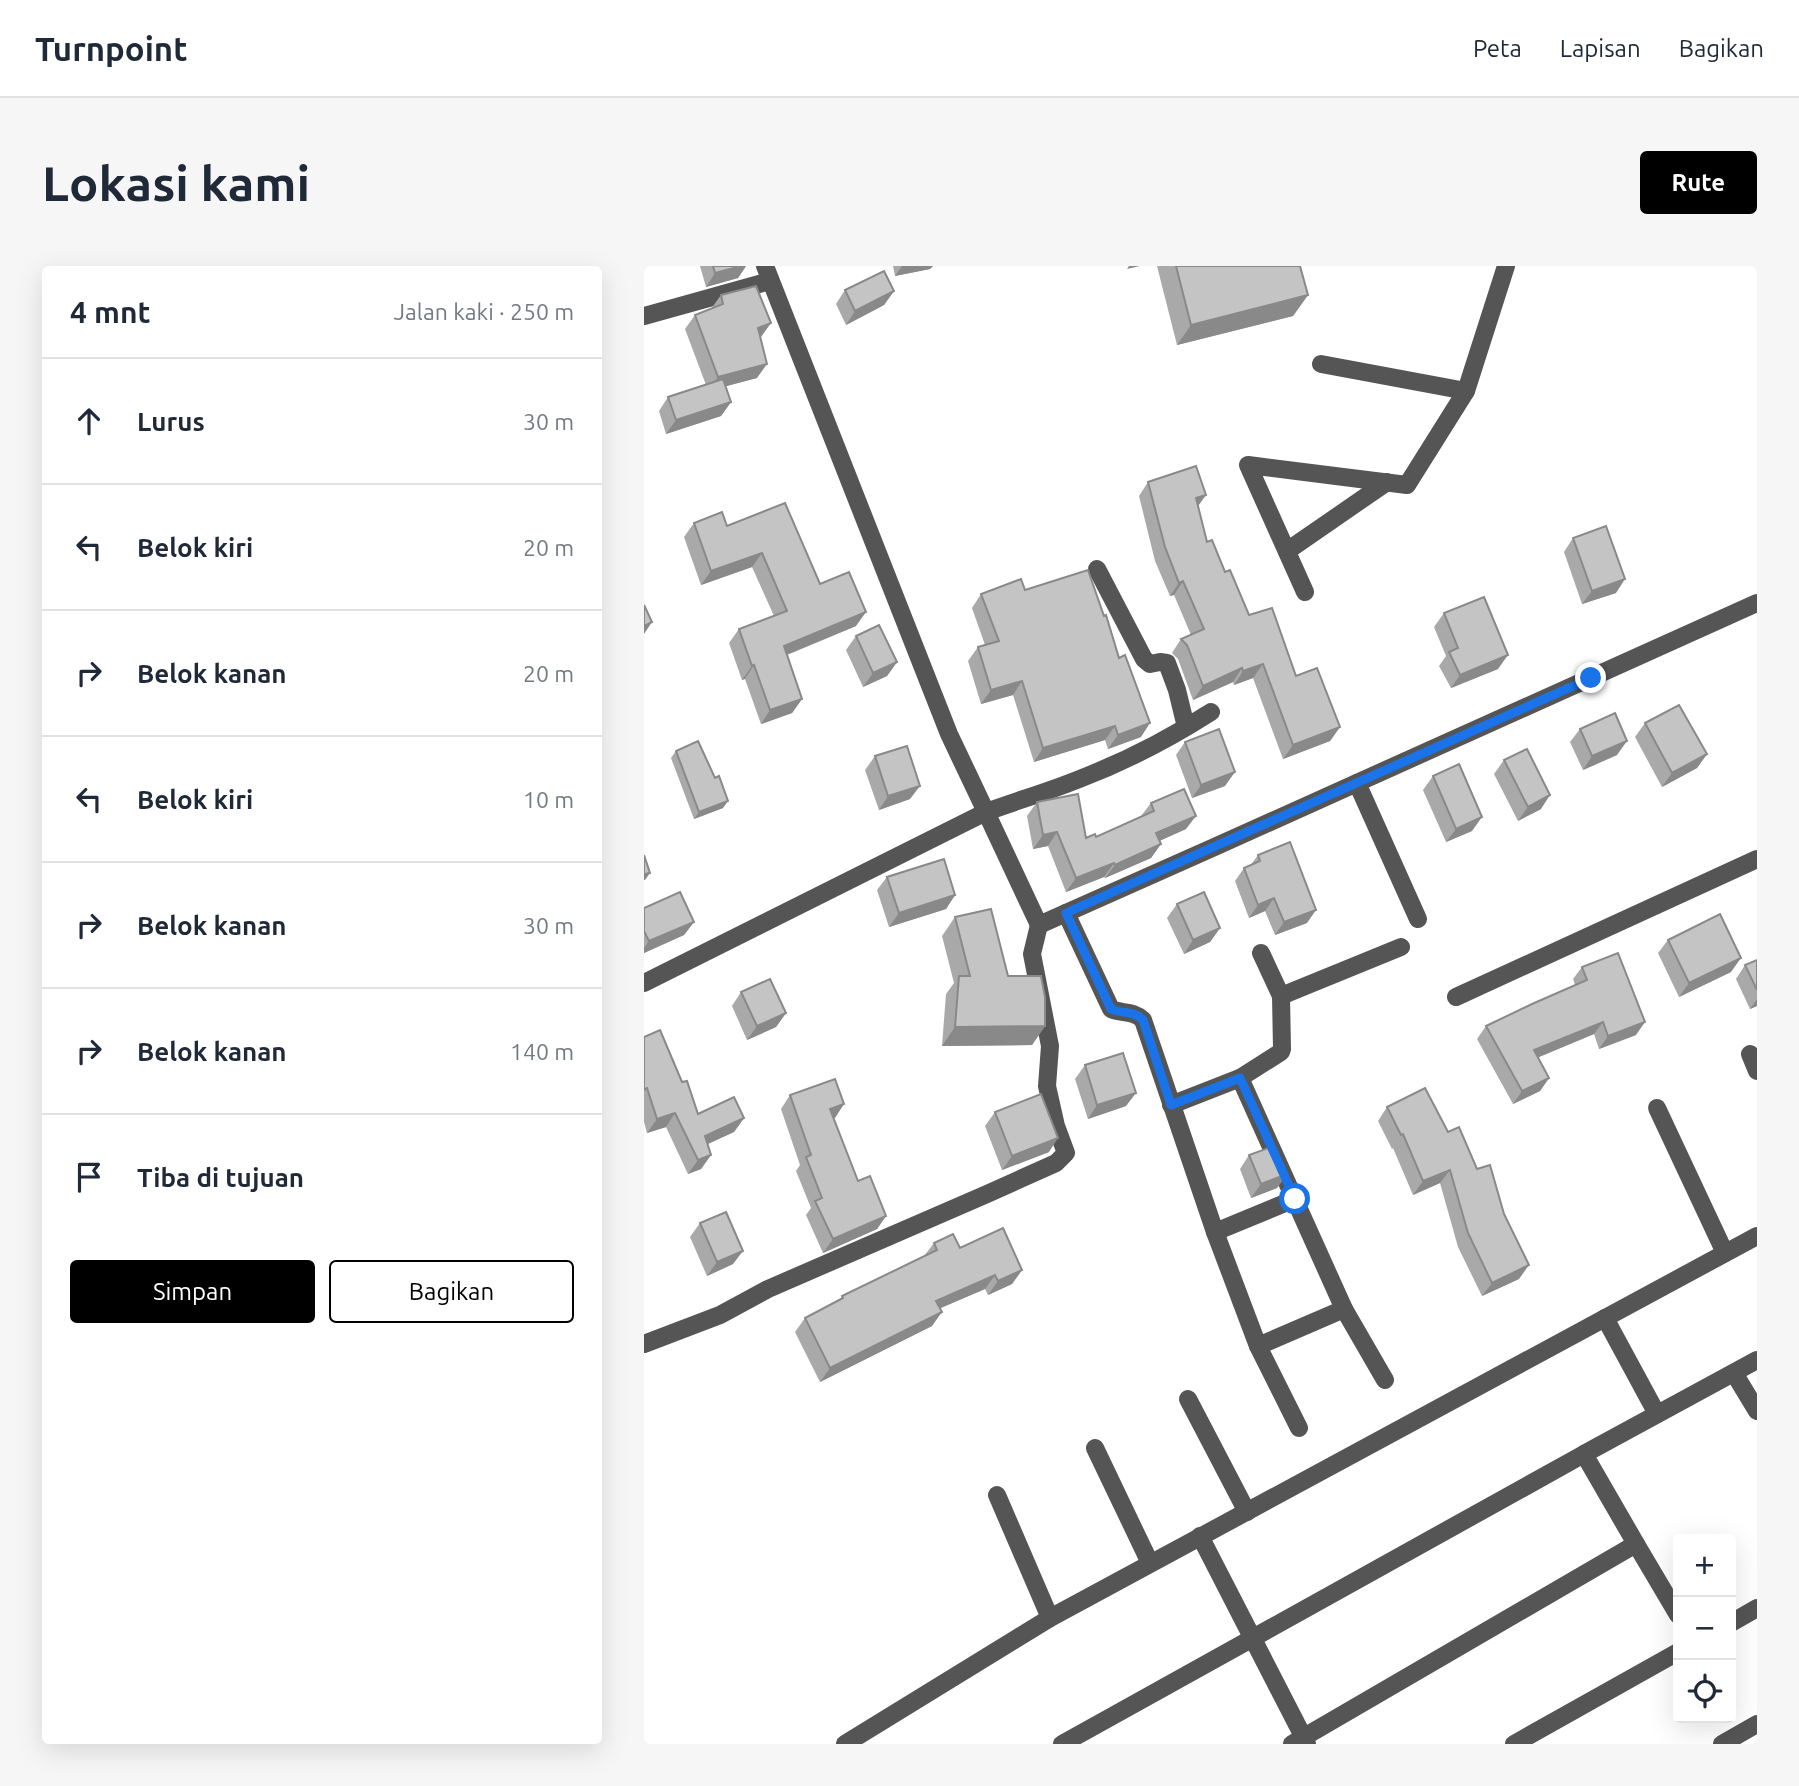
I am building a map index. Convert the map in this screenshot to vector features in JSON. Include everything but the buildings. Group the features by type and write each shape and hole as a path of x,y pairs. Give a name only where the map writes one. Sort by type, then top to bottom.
{"street":[{"path":"1306,592 1248,465 1407,485 1466,391 1506,266"},
{"path":"644,316 767,273 949,734 1038,925 1032,954 1050,1046 1047,1086 1056,1126 1066,1153 1056,1163 988,1194 768,1289 720,1315 644,1344"},
{"path":"1321,364 1466,391"},
{"path":"1287,551 1387,482"},
{"path":"1097,569 1143,659 1150,664 1167,663 1186,727"},
{"path":"1038,925 1757,603"},
{"path":"644,983 986,812 1077,780 1121,761 1211,712"},
{"path":"1357,783 1418,919"},
{"path":"1456,997 1757,859"},
{"path":"1066,913 1111,1009 1138,1014 1143,1020 1215,1232 1258,1346 1299,1428"},
{"path":"1282,996 1401,947"},
{"path":"1171,1105 1240,1078 1281,1052 1282,996 1261,953"},
{"path":"1750,1054 1757,1071"},
{"path":"1240,1078 1345,1309 1385,1380"},
{"path":"1657,1108 1725,1253"},
{"path":"1215,1232 1295,1199"},
{"path":"845,1744 1050,1618 1757,1236"},
{"path":"1258,1346 1345,1309"},
{"path":"1605,1318 1657,1414"},
{"path":"1062,1744 1757,1360"},
{"path":"1734,1373 1757,1411"},
{"path":"1188,1398 1247,1512"},
{"path":"1095,1448 1150,1563"},
{"path":"1584,1454 1673,1607"},
{"path":"997,1495 1050,1618"},
{"path":"1200,1536 1301,1742 1636,1544"},
{"path":"1736,1620 1757,1608"},
{"path":"1514,1744 1673,1656"},
{"path":"1722,1744 1757,1724"}],"route":[{"path":"1295,1199 1240,1078 1171,1105 1143,1020 1138,1014 1111,1009 1066,913 1591,678"}]}
